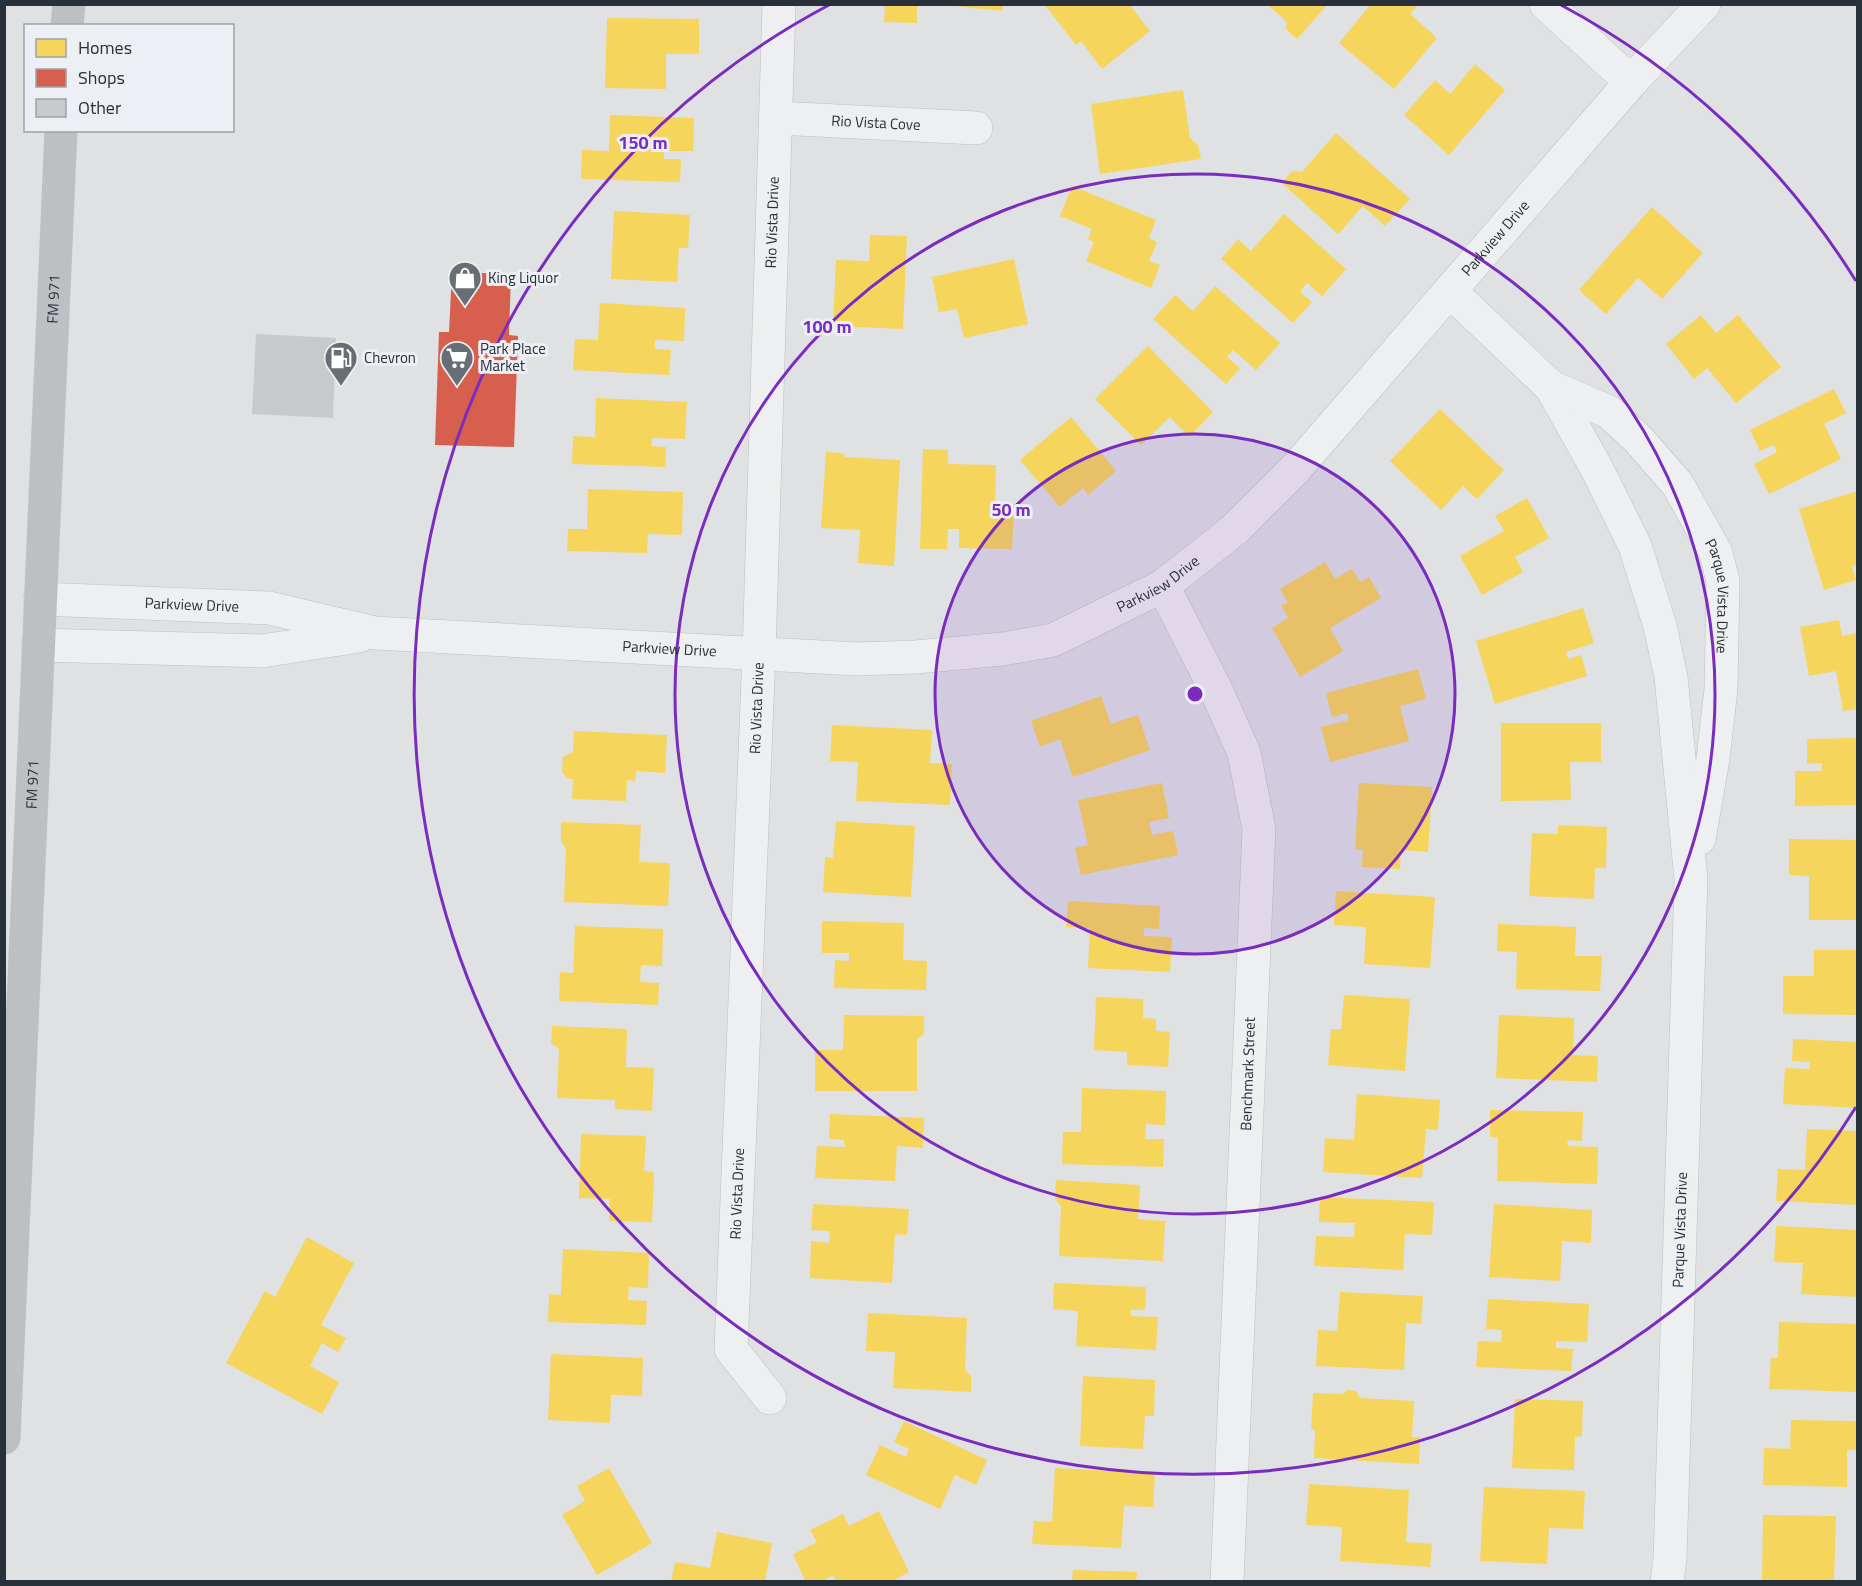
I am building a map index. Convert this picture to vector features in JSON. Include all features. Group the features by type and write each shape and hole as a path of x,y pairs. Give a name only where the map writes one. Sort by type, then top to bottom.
{"main road":[{"path":"67,24 69,4"},
{"name":"FM 971","path":"4,1438 61,132"}],"street":[{"name":"Rio Vista Drive","path":"770,1398 731,1349 759,653 779,4"},
{"path":"1546,4 1631,82"},
{"name":"Parkview Drive","path":"40,599 269,608 375,633 857,659 916,657 1003,649 1053,640 1163,586 1234,530 1297,467 1631,82 1704,4"},
{"name":"Rio Vista Cove","path":"777,118 976,128"},
{"name":"Parque Vista Drive","path":"1451,292 1551,387 1597,469 1635,546 1660,626 1677,727 1691,879 1670,1547 1667,1581"},
{"name":"Parque Vista Drive","path":"1551,387 1609,412 1638,439 1678,485 1716,553 1723,581 1721,688 1713,759 1691,879"},
{"name":"Benchmark Street","path":"1163,586 1218,692 1244,753 1258,829 1227,1581"},
{"name":"Parkview Drive","path":"38,645 262,651 375,633"}],"building: Homes":[{"path":"885,4 917,4 917,23 884,22"},
{"path":"938,4 1003,4 1002,11"},
{"path":"1044,4 1129,4 1150,31 1102,69 1081,41 1076,45"},
{"path":"1267,4 1328,4 1297,39 1286,29 1287,22"},
{"path":"1371,4 1412,4 1416,7 1410,14 1437,38 1394,89 1339,43"},
{"path":"607,18 699,19 699,54 666,54 666,89 605,88"},
{"path":"1475,64 1505,90 1449,155 1404,115 1435,80 1450,94"},
{"path":"1183,90 1190,138 1198,145 1201,159 1100,174 1091,104"},
{"path":"610,115 694,118 693,151 664,151 664,159 681,159 680,182 581,179 582,150 609,151"},
{"path":"1336,133 1410,199 1385,226 1363,206 1338,234 1282,183 1292,171 1302,172"},
{"path":"1072,186 1156,220 1149,238 1157,242 1149,261 1160,265 1151,288 1086,261 1094,242 1088,239 1092,229 1060,216"},
{"path":"1652,207 1703,253 1662,299 1638,278 1606,314 1579,290"},
{"path":"614,211 690,215 688,248 679,248 677,282 611,279"},
{"path":"1284,214 1346,269 1322,296 1307,283 1300,292 1312,302 1293,323 1221,259 1238,239 1251,251"},
{"path":"870,235 907,236 903,329 833,326 836,260 869,261"},
{"path":"1014,259 1028,324 964,338 957,309 939,312 932,277"},
{"path":"1215,286 1280,343 1256,370 1233,350 1227,357 1240,368 1226,384 1153,319 1175,295 1193,311"},
{"path":"600,303 685,308 684,341 655,340 655,349 671,350 669,375 573,370 575,339 598,340"},
{"path":"1701,315 1716,333 1738,315 1781,367 1736,403 1707,368 1694,379 1666,344"},
{"path":"1148,346 1213,412 1189,437 1170,417 1141,445 1095,399"},
{"path":"1834,389 1846,413 1824,424 1841,459 1769,494 1754,464 1777,452 1774,445 1760,451 1750,430"},
{"path":"596,398 687,402 685,439 652,438 651,446 666,447 665,467 572,464 573,436 595,437"},
{"path":"1440,409 1504,470 1477,499 1463,486 1441,510 1390,461"},
{"path":"1071,417 1116,471 1088,495 1083,488 1060,507 1020,460"},
{"path":"923,449 948,450 948,464 996,465 995,506 1014,507 1012,549 959,548 959,529 948,529 947,549 920,549"},
{"path":"826,452 843,453 845,457 900,460 894,566 858,563 860,530 821,528"},
{"path":"588,489 683,492 682,535 648,534 647,553 567,551 568,529 587,529"},
{"path":"1858,491 1858,565 1852,566 1856,580 1824,590 1799,509"},
{"path":"1527,498 1549,538 1515,557 1523,572 1482,595 1460,556 1504,531 1495,516"},
{"path":"1325,562 1335,579 1352,569 1360,582 1369,577 1381,598 1330,628 1343,651 1300,677 1272,628 1288,618 1281,605 1288,603 1280,589"},
{"path":"1583,608 1594,643 1566,652 1568,659 1581,655 1587,676 1495,704 1476,641"},
{"path":"1839,620 1842,636 1858,633 1858,709 1843,711 1836,671 1809,676 1800,627"},
{"path":"1418,669 1426,699 1400,706 1409,741 1330,762 1321,727 1349,720 1347,713 1332,717 1326,693"},
{"path":"1101,696 1111,724 1138,715 1150,750 1073,777 1060,739 1040,747 1031,721"},
{"path":"1501,723 1601,723 1601,762 1570,762 1571,800 1501,801"},
{"path":"832,725 932,730 930,763 952,764 950,805 856,801 858,762 830,761"},
{"path":"574,731 667,735 665,773 636,771 635,781 627,780 626,801 572,799 573,779 568,779 562,772 563,757 573,752"},
{"path":"1858,738 1858,805 1795,806 1795,771 1822,771 1822,763 1807,764 1807,739"},
{"path":"1162,783 1169,818 1149,822 1152,835 1173,831 1178,855 1081,875 1075,848 1088,845 1078,800"},
{"path":"1359,783 1432,787 1428,852 1401,850 1400,869 1362,867 1363,850 1355,850"},
{"path":"836,821 915,826 911,897 823,892 825,857 833,858"},
{"path":"561,822 641,825 639,862 670,863 668,906 564,902 566,848 561,842"},
{"path":"1558,825 1607,827 1606,868 1595,868 1594,899 1529,896 1532,833 1558,834"},
{"path":"1789,839 1858,840 1858,920 1809,920 1809,876 1789,875"},
{"path":"1336,891 1435,897 1430,968 1364,964 1366,927 1334,925"},
{"path":"1068,901 1160,906 1159,929 1144,928 1144,936 1172,937 1170,972 1088,968 1090,928 1066,927"},
{"path":"822,921 904,923 903,960 927,961 926,990 834,988 835,960 849,961 849,953 822,953"},
{"path":"1498,924 1576,927 1575,956 1602,956 1600,991 1516,989 1517,952 1497,951"},
{"path":"575,926 663,929 662,966 641,965 640,982 659,983 658,1005 559,1001 560,972 573,973"},
{"path":"1814,950 1858,950 1858,1015 1783,1014 1783,976 1814,976"},
{"path":"1344,995 1410,999 1405,1071 1328,1065 1331,1029 1341,1029"},
{"path":"1096,997 1143,999 1143,1018 1156,1019 1156,1031 1170,1032 1168,1067 1127,1065 1127,1052 1094,1050"},
{"path":"844,1015 924,1016 924,1034 917,1039 917,1091 815,1091 815,1050 843,1050"},
{"path":"1499,1015 1574,1018 1573,1055 1598,1056 1597,1082 1496,1078"},
{"path":"552,1026 627,1029 626,1067 654,1068 652,1111 615,1109 615,1100 557,1098 559,1049 551,1043"},
{"path":"1793,1039 1858,1042 1858,1108 1783,1104 1785,1068 1810,1069 1809,1062 1792,1061"},
{"path":"1082,1088 1166,1091 1165,1125 1146,1124 1145,1139 1164,1139 1163,1167 1062,1164 1063,1132 1081,1132"},
{"path":"1357,1094 1440,1100 1438,1130 1426,1129 1422,1178 1323,1172 1325,1138 1354,1140"},
{"path":"1490,1110 1583,1112 1582,1141 1567,1140 1568,1146 1598,1147 1597,1184 1497,1181 1498,1137 1490,1137"},
{"path":"830,1114 924,1118 923,1148 897,1146 895,1181 815,1178 817,1146 845,1147 844,1140 829,1139"},
{"path":"1807,1129 1858,1131 1858,1205 1776,1201 1778,1169 1805,1170"},
{"path":"581,1134 646,1136 644,1171 654,1172 652,1222 609,1221 610,1199 579,1198"},
{"path":"1056,1180 1140,1185 1138,1219 1165,1221 1163,1261 1059,1256 1061,1206 1055,1199"},
{"path":"1320,1197 1434,1202 1432,1235 1405,1234 1403,1270 1314,1266 1316,1236 1354,1237 1355,1223 1319,1222"},
{"path":"813,1204 909,1209 907,1235 895,1234 892,1283 810,1278 811,1241 829,1243 830,1231 811,1230"},
{"path":"1494,1204 1592,1210 1591,1243 1562,1241 1560,1281 1489,1277"},
{"path":"1776,1226 1858,1230 1858,1297 1801,1294 1803,1263 1774,1262"},
{"path":"307,1237 354,1263 321,1325 346,1338 338,1352 322,1343 310,1366 339,1382 322,1414 226,1363 265,1291 275,1297"},
{"path":"563,1249 649,1253 648,1288 629,1287 628,1300 647,1301 646,1325 548,1322 549,1294 561,1295"},
{"path":"1054,1283 1146,1287 1145,1310 1131,1310 1131,1316 1158,1317 1156,1350 1076,1346 1078,1311 1053,1309"},
{"path":"1340,1292 1423,1296 1421,1324 1406,1323 1404,1370 1316,1366 1318,1330 1337,1331"},
{"path":"1488,1299 1589,1304 1587,1342 1556,1341 1556,1348 1573,1349 1571,1371 1476,1367 1478,1341 1501,1342 1502,1330 1486,1329"},
{"path":"868,1313 967,1318 965,1370 971,1376 971,1392 893,1388 895,1352 866,1351"},
{"path":"1779,1322 1858,1324 1858,1392 1769,1389 1771,1358 1778,1358"},
{"path":"551,1354 643,1358 642,1396 611,1395 610,1423 548,1420"},
{"path":"1083,1376 1155,1380 1154,1416 1145,1416 1143,1449 1080,1446"},
{"path":"1347,1390 1356,1391 1360,1398 1414,1401 1412,1437 1420,1437 1419,1464 1314,1458 1315,1430 1311,1430 1313,1393 1343,1394"},
{"path":"1515,1399 1583,1401 1582,1436 1575,1437 1574,1470 1512,1468"},
{"path":"1791,1420 1858,1421 1858,1450 1847,1450 1847,1487 1763,1485 1764,1448 1790,1449"},
{"path":"904,1421 987,1460 976,1485 955,1475 940,1509 866,1475 880,1445 906,1457 909,1449 894,1442"},
{"path":"609,1468 652,1543 597,1575 562,1515 585,1501 577,1486"},
{"path":"1055,1468 1155,1473 1153,1507 1124,1506 1121,1548 1032,1544 1034,1521 1052,1522"},
{"path":"1309,1484 1409,1490 1406,1542 1432,1544 1430,1567 1340,1561 1342,1527 1306,1525"},
{"path":"1484,1487 1585,1491 1583,1529 1549,1528 1547,1564 1480,1561"},
{"path":"879,1511 909,1572 890,1582 836,1582 833,1575 821,1582 806,1582 793,1554 817,1542 810,1530 843,1514 849,1526"},
{"path":"1763,1515 1836,1516 1834,1582 1762,1582"},
{"path":"717,1532 772,1543 765,1582 671,1582 675,1562 710,1568"},
{"path":"1073,1570 1137,1572 1136,1582 1072,1582"}],"building: Shops":[{"path":"452,272 511,274 509,335 518,336 514,447 435,445 439,332 449,332"}],"building: Other":[{"path":"256,334 336,338 333,418 252,414"}],"place":[{"name":"King Liquor","path":"465,307"},
{"name":"Chevron","path":"341,387"},
{"name":"Park Place Market","path":"457,387"}]}
